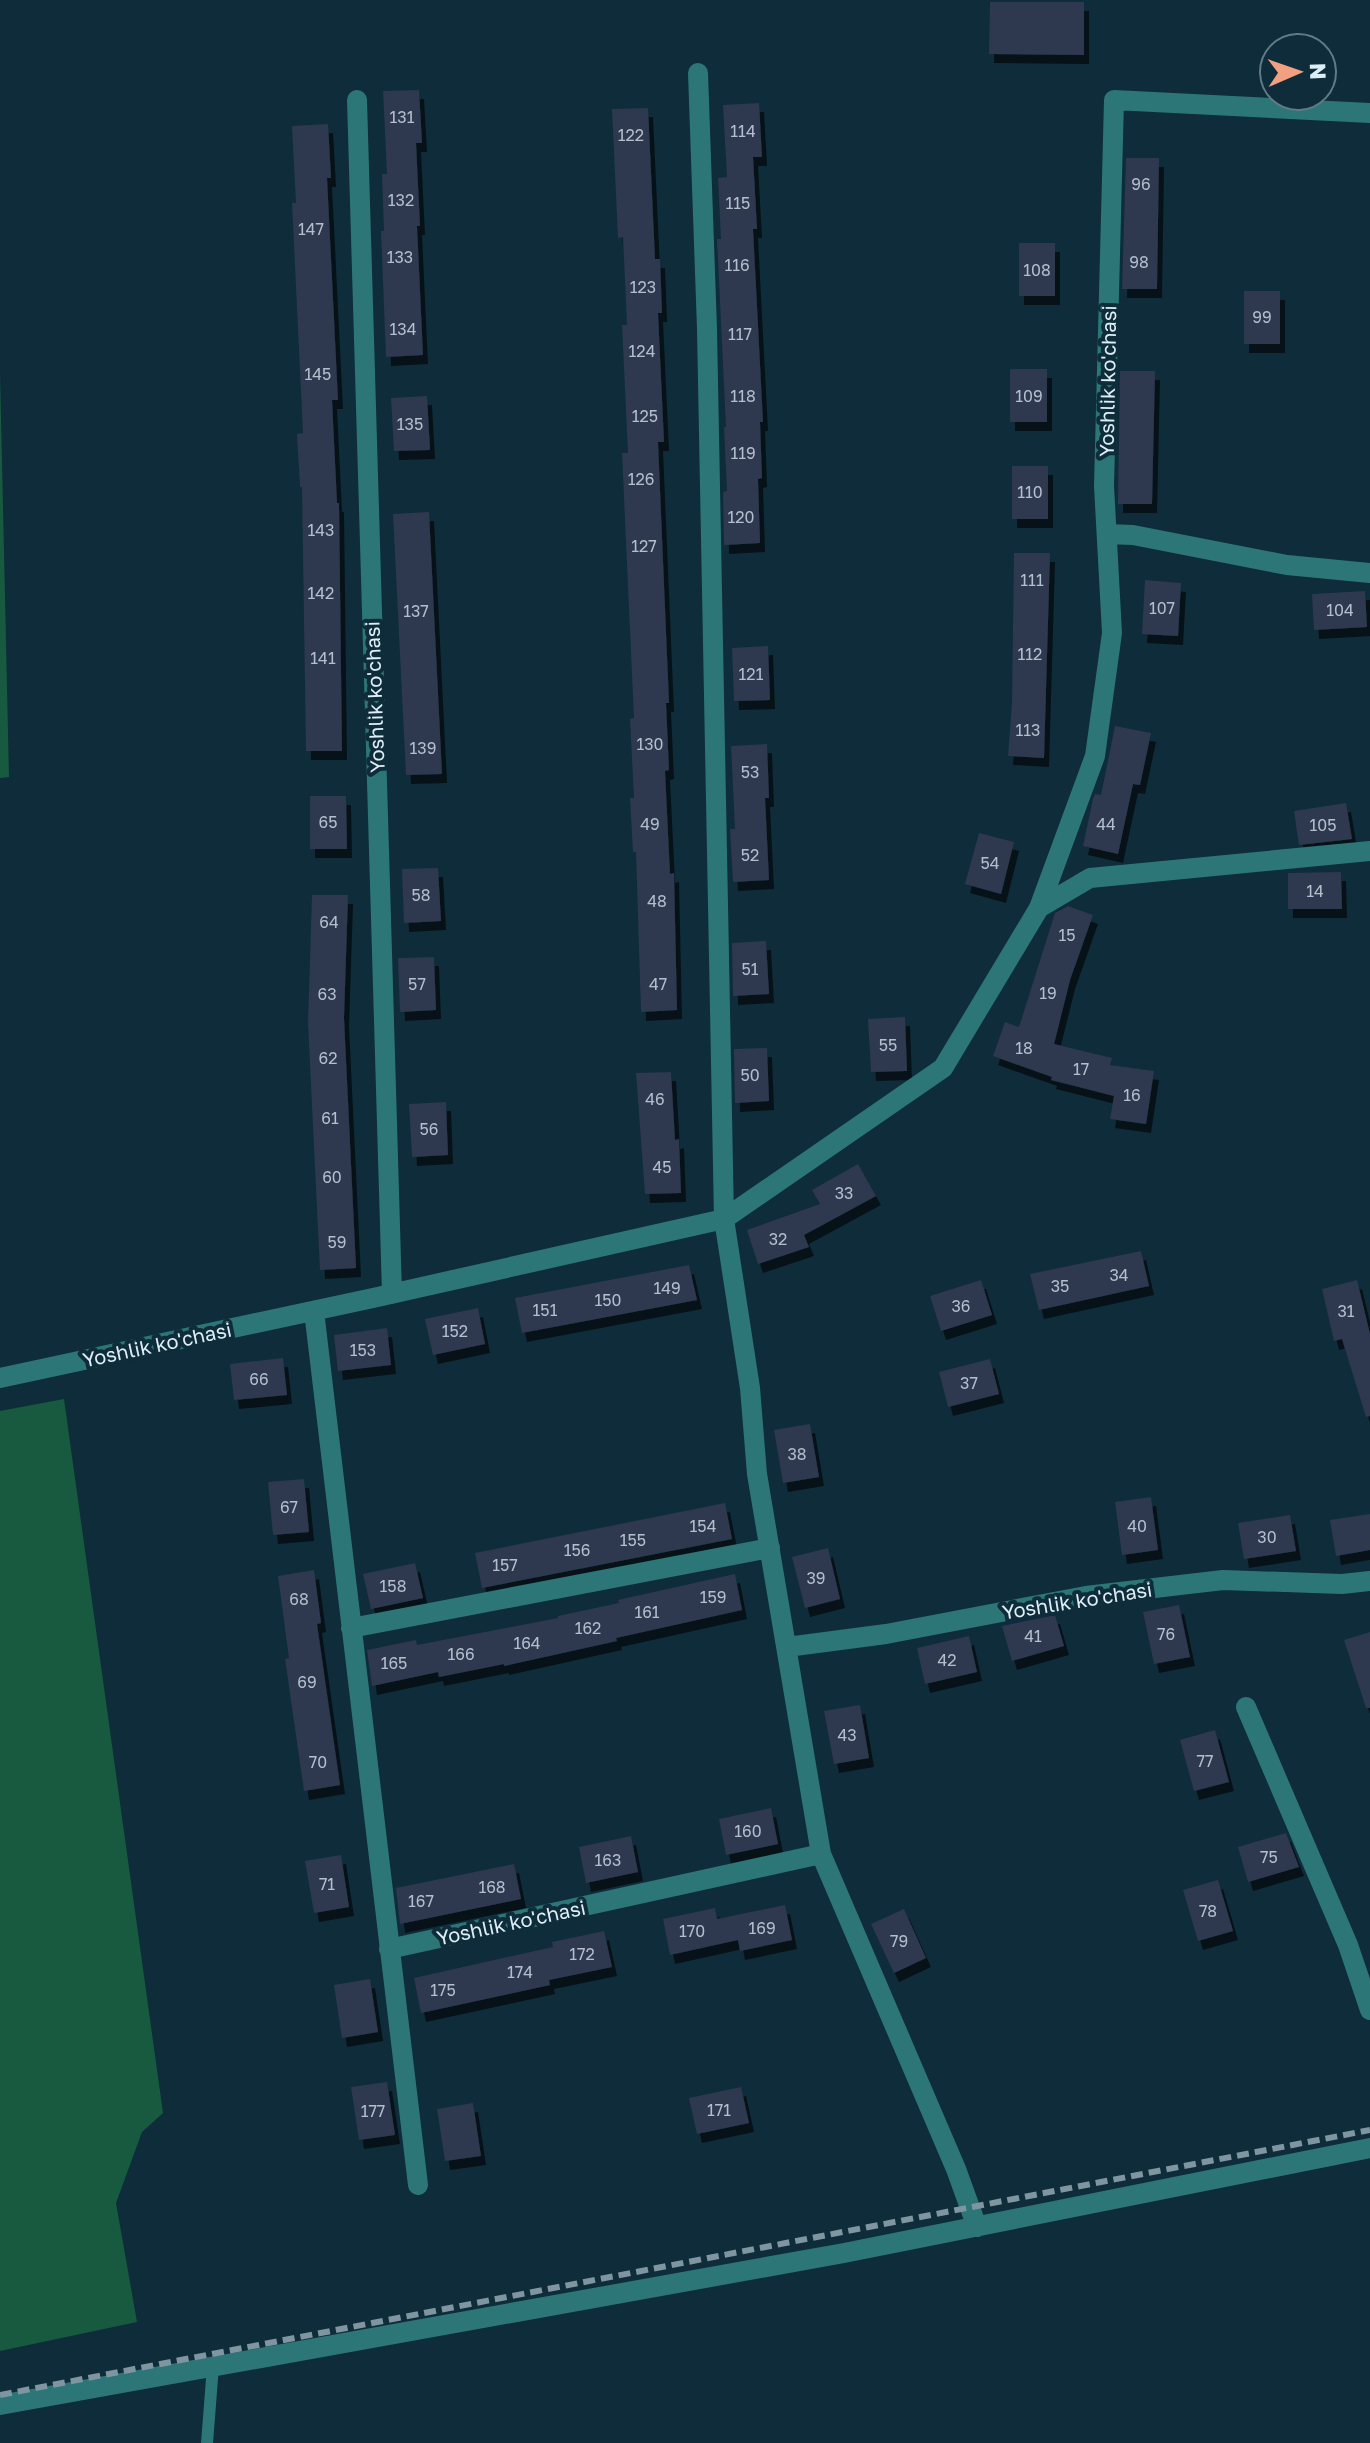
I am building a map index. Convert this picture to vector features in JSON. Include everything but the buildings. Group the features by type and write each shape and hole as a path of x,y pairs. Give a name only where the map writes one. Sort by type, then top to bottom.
{"street":[{"path":"698,73 707,329 724,1219 750,1388 757,1474 821,1854 956,2169 977,2227"},
{"name":"Yoshlik ko'chasi","path":"357,100 392,1294"},
{"name":"Yoshlik ko'chasi","path":"0,1378 724,1219 943,1068 1039,908 1095,756 1112,633 1104,486 1114,100 1370,113"},
{"path":"1107,534 1133,535 1287,565 1370,573"},
{"name":"Yoshlik ko'chasi","path":"1039,908 1090,878 1370,851"},
{"path":"314,1311 418,2185"},
{"path":"351,1628 770,1548"},
{"name":"Yoshlik ko'chasi","path":"787,1647 886,1634 1101,1594 1223,1580 1342,1584 1370,1581"},
{"path":"1246,1707 1348,1945 1370,2010"},
{"name":"Yoshlik ko'chasi","path":"389,1949 821,1854"},
{"path":"0,2405 844,2253 1370,2148"}],"lane":[{"path":"207,2443 213,2366"}],"green space":[{"path":"0,372 9,777 0,778"},
{"path":"64,1399 163,2113 142,2132 116,2203 137,2322 0,2351 0,1411"}],"railway":[{"path":"0,2395 1370,2130"}]}
